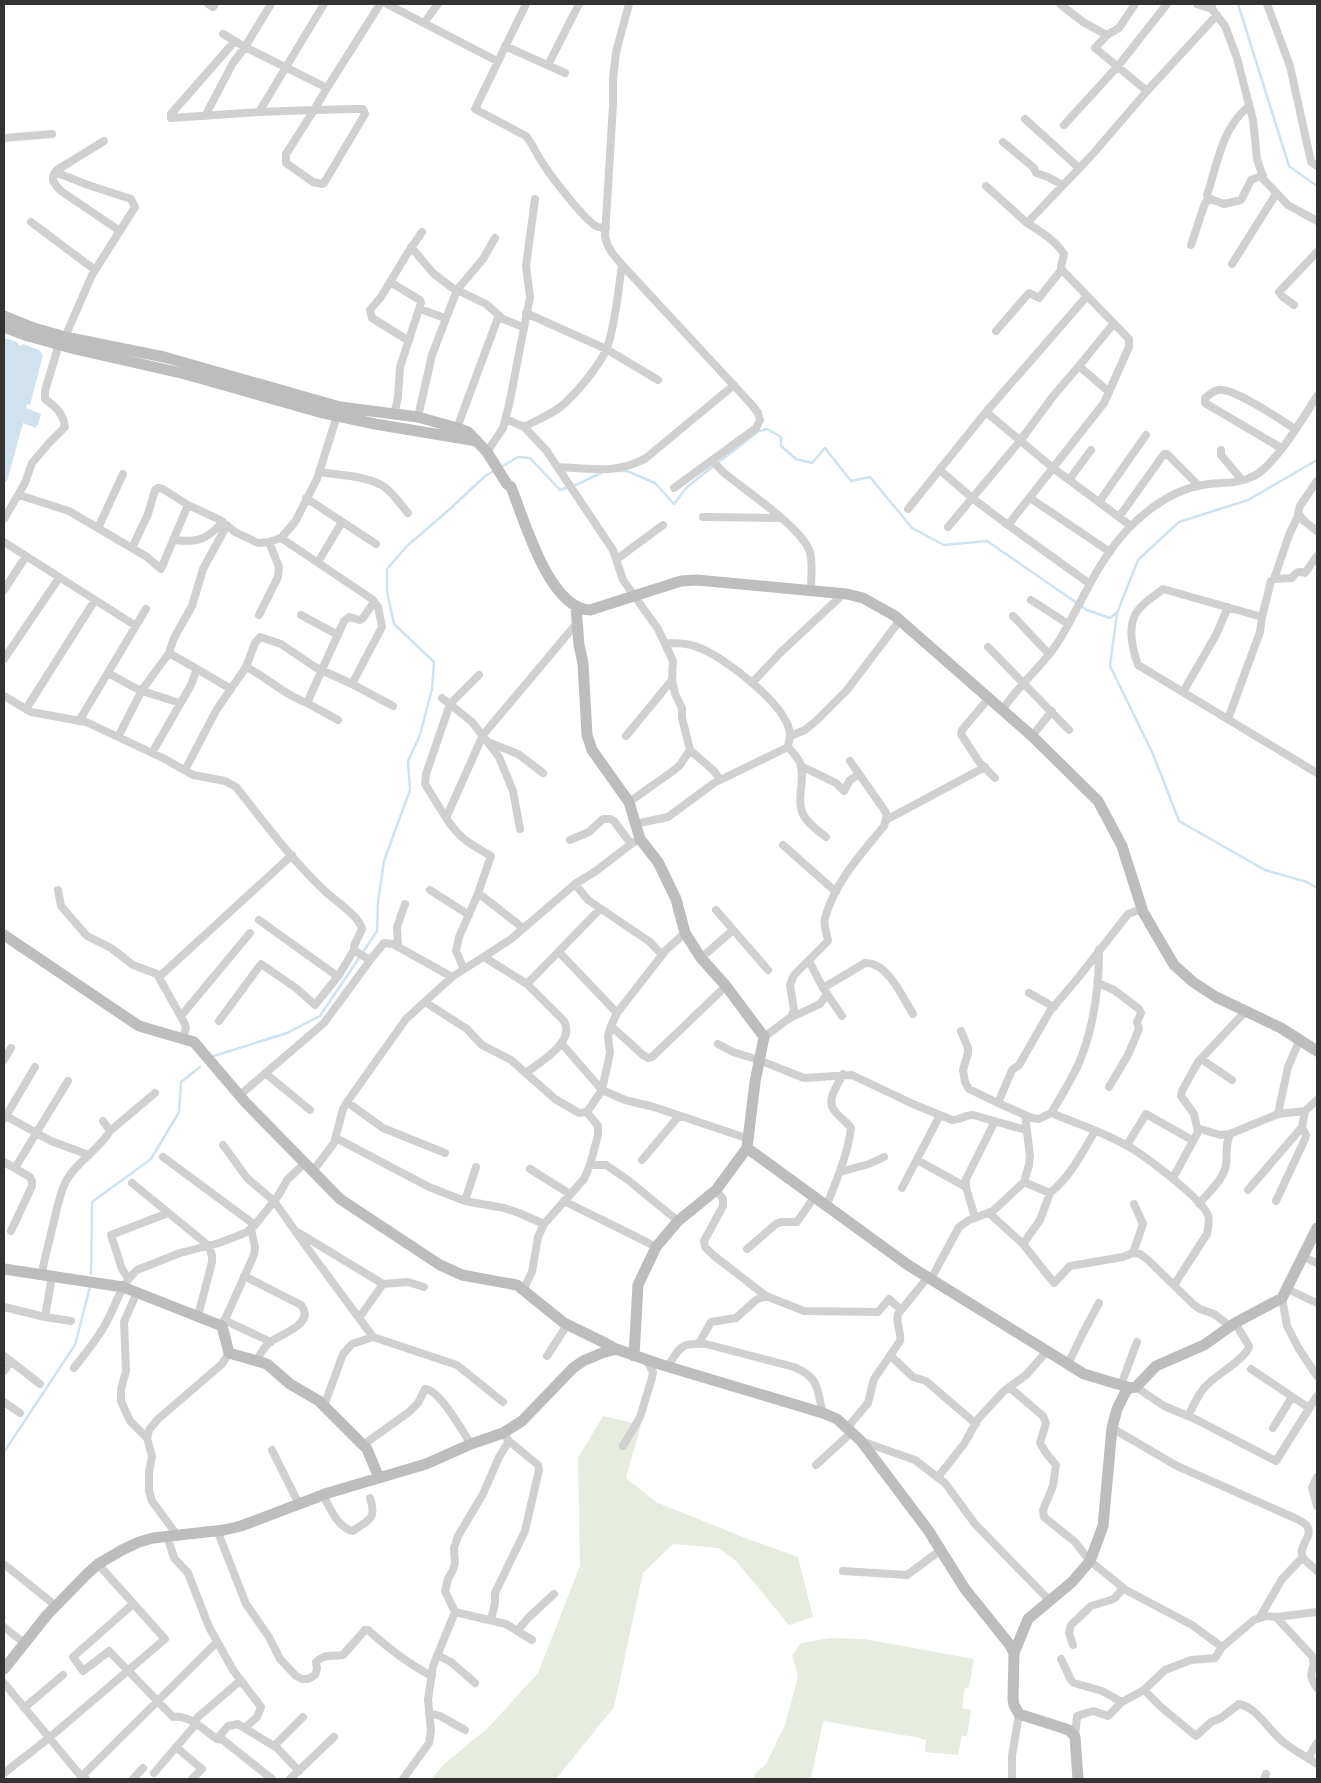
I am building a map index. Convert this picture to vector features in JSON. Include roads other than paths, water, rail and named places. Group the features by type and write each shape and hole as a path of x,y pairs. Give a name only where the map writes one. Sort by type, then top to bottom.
{"street":[{"path":"208,4 213,7 215,4"},
{"path":"205,116 233,63 271,4"},
{"path":"259,112 324,4"},
{"path":"235,41 171,114 171,118 259,112 314,110 361,108 366,114 328,178 322,184 313,182 289,166 285,158 286,154 314,110 380,4"},
{"path":"387,4 497,61"},
{"path":"424,23 438,4"},
{"path":"526,4 475,109 526,136 532,142 539,158 558,184 588,220 598,227 606,227"},
{"path":"548,66 579,4"},
{"path":"629,4 616,52 613,79 606,243 622,265 752,405 758,413 760,420 756,428 674,488"},
{"path":"1060,4 1083,22 1107,36"},
{"path":"1135,4 1119,28 1107,36 1095,48 1146,91"},
{"path":"1064,124 1118,66 1167,4"},
{"path":"1197,4 1214,10 1225,26 1237,58 1253,120 1257,159 1264,180 1288,205 1317,221"},
{"path":"1267,4 1290,66 1311,162 1317,166"},
{"path":"1027,223 1079,168 1214,10"},
{"path":"223,34 327,88"},
{"path":"505,46 565,74"},
{"path":"1191,245 1208,198 1207,195 1214,176 1216,161 1230,126 1240,112 1249,106"},
{"path":"1025,119 1079,168"},
{"path":"4,138 52,134"},
{"path":"104,141 55,172 52,177 55,185 120,231"},
{"path":"1003,142 1034,168 1036,173 1048,176 1063,185"},
{"path":"4,519 19,495 32,462 65,427 64,418 45,399 45,391 62,341 95,270 135,207 131,199 55,172"},
{"path":"1208,198 1221,204 1241,200 1251,180 1263,175"},
{"path":"986,186 1027,223 1050,238 1061,248 1064,254 1062,269 1039,298 1029,293 996,331"},
{"path":"1232,264 1276,194"},
{"path":"490,457 506,419 526,313 530,289 526,266 535,199"},
{"path":"31,222 95,270"},
{"path":"409,341 371,316 370,310 381,297 422,232"},
{"path":"418,417 432,355 457,290 483,259 495,238"},
{"path":"412,247 433,273 457,290 486,304 499,315 523,327"},
{"path":"1294,305 1279,292 1316,255"},
{"path":"524,427 553,412 567,402 601,360 613,325 622,265"},
{"path":"1008,525 1104,403 1129,347 1129,339 1062,269"},
{"path":"390,282 422,303 400,367 398,397 394,415"},
{"path":"908,509 986,412 1087,296"},
{"path":"420,309 445,318"},
{"path":"526,313 606,349 658,380"},
{"path":"457,428 499,315"},
{"path":"4,316 62,341 164,358 340,407 418,417 468,432 490,457 511,487 541,564 576,614 583,663 587,735 592,750 629,802 635,824 635,841"},
{"path":"948,527 1020,441 1054,395 1114,323"},
{"path":"4,327 337,416 477,441"},
{"path":"1079,366 1109,392"},
{"path":"561,471 614,469 633,466 646,458 734,385"},
{"path":"1281,448 1205,403 1205,398 1219,389 1227,390 1295,429"},
{"path":"1002,710 1059,641 1082,597 1110,552 1131,526 1166,499 1199,486 1242,480 1254,476 1265,468 1281,448 1317,396"},
{"path":"986,412 1053,468 1131,526"},
{"path":"132,548 148,514 155,490 158,488 163,489 188,505 225,524 235,532 258,543 281,538 294,522 317,479 337,416"},
{"path":"506,419 524,427 546,450 613,550 623,580 666,643 673,661 672,680 675,694 682,708 682,718 690,750 714,770 720,780"},
{"path":"1099,502 1146,435"},
{"path":"1069,480 1091,450"},
{"path":"1220,450 1221,455 1242,480"},
{"path":"1119,517 1164,454 1167,454 1199,486"},
{"path":"712,460 726,475 797,533 805,543 810,552 811,591"},
{"path":"940,470 972,498 1090,584"},
{"path":"319,472 361,478 376,483 386,488 408,513"},
{"path":"98,528 123,474"},
{"path":"1228,719 1260,632 1269,584 1274,579 1289,535 1298,516 1298,510 1317,481"},
{"path":"19,495 69,511 147,557 161,569 175,540 188,505"},
{"path":"306,498 376,544"},
{"path":"1030,498 1110,552"},
{"path":"1298,516 1317,531"},
{"path":"703,517 780,518"},
{"path":"318,562 342,522"},
{"path":"175,540 186,542 199,541 225,524"},
{"path":"118,737 142,690 169,653 174,638 192,606 203,569 225,524"},
{"path":"617,559 663,525"},
{"path":"281,538 372,599 378,607 382,627 352,684"},
{"path":"4,542 136,626"},
{"path":"260,615 278,576 279,567 269,542"},
{"path":"4,590 26,556"},
{"path":"1274,579 1292,578 1296,573 1305,573 1317,556"},
{"path":"4,660 59,578"},
{"path":"637,599 681,581 697,580 847,594 863,598 895,616 988,700 1094,804 1118,848 1153,942 1171,968 1190,986 1214,1002 1317,1051"},
{"path":"446,818 485,738 576,614 582,610 590,610 637,599 682,586 696,585 839,598 861,603 898,624 1002,710 1032,736 1098,801 1122,846 1140,910 1174,965 1193,982 1216,997 1281,1028 1317,1058"},
{"path":"1262,617 1163,589 1139,608 1134,616 1131,637 1138,665 1317,773"},
{"path":"752,683 781,652 839,598"},
{"path":"26,709 95,600"},
{"path":"1031,600 1068,624"},
{"path":"307,703 346,618 360,620 374,602"},
{"path":"1183,692 1216,635 1228,607"},
{"path":"79,721 146,609"},
{"path":"301,615 338,635"},
{"path":"1013,616 1049,654"},
{"path":"790,736 805,730 816,722 847,690 898,624"},
{"path":"185,770 217,710 246,667 254,643 260,636 281,644 322,671 352,684 393,706"},
{"path":"666,643 689,644 699,647 720,657 752,683 768,698 788,726 790,736 788,746"},
{"path":"988,647 1069,730"},
{"path":"169,653 231,689"},
{"path":"246,667 258,673 267,681 338,720"},
{"path":"152,753 191,685 196,669"},
{"path":"108,673 142,690 179,703"},
{"path":"464,970 456,951 459,936 477,896 491,856 457,834 425,784 450,704 480,675"},
{"path":"626,736 672,680"},
{"path":"4,696 31,712 86,722 152,753 193,775 225,781 236,787 292,855 326,892 362,925 354,946 361,955"},
{"path":"442,698 472,722 499,757 513,791 520,829"},
{"path":"988,700 962,730 961,734 979,762 994,778"},
{"path":"1032,736 1052,711"},
{"path":"485,738 518,754 543,772"},
{"path":"635,824 668,817 720,780 788,746"},
{"path":"788,746 798,758 801,766 800,794 803,814 826,837"},
{"path":"629,802 673,771 690,750"},
{"path":"790,1018 794,1010 790,985 794,975 828,941 824,925 825,918 836,892 856,859 884,826 886,820 885,811 850,762"},
{"path":"801,766 836,784 844,791 850,780 860,774"},
{"path":"886,820 985,767"},
{"path":"570,840 590,832 604,819 610,819 658,862 672,892 684,933 701,958 726,986 764,1037"},
{"path":"74,1368 103,1329 126,1283 137,1270 180,1253 236,1237 253,1227 274,1201 287,1180 325,1157 336,1138 347,1102 406,1019 452,977 511,939 575,884 596,871 635,841"},
{"path":"783,846 836,892"},
{"path":"159,977 292,855"},
{"path":"575,884 588,900 650,942 662,955"},
{"path":"58,890 61,906 87,936 111,948 133,965 157,974 181,1016 186,1029 182,1038"},
{"path":"430,890 469,915"},
{"path":"477,896 482,896 523,928"},
{"path":"398,946 397,926 405,904"},
{"path":"527,984 600,909"},
{"path":"716,910 768,970"},
{"path":"998,1104 1012,1070 1019,1065 1050,1010 1078,978 1128,914 1140,910"},
{"path":"259,920 337,976"},
{"path":"701,958 733,930"},
{"path":"181,1016 250,933"},
{"path":"425,1002 467,1028 482,1045 511,1060 554,1099 579,1113 587,1112 602,1090 610,1053 608,1036 617,1013 662,955 684,933"},
{"path":"4,935 139,1026 194,1042 240,1096 340,1199 440,1264 462,1275 517,1285 567,1324 616,1349 837,1419 861,1440 912,1506 965,1589 1010,1645 1014,1653"},
{"path":"220,1021 261,964 296,988 315,1005 337,976 361,955 388,942 452,977"},
{"path":"961,1031 968,1053 963,1070 965,1082 974,1092 998,1104 1039,1119 1052,1113 1085,1046 1098,983 1099,950"},
{"path":"559,952 617,1013"},
{"path":"240,1096 324,1022 361,955"},
{"path":"484,957 527,984 564,1021 567,1030 562,1044 526,1073"},
{"path":"809,961 825,991 842,1016"},
{"path":"623,1446 640,1417 653,1372 640,1358 638,1285 656,1247 678,1221 716,1190 748,1144 755,1082 764,1037 790,1018 820,1004 825,991 865,963 870,962 887,973 913,1014"},
{"path":"1098,983 1114,990 1139,1009 1141,1013 1137,1022 1139,1029 1128,1055 1109,1087"},
{"path":"611,1026 643,1055 648,1058 652,1057 726,986"},
{"path":"1029,993 1054,1006"},
{"path":"1173,1178 1198,1132 1194,1114 1181,1096 1182,1091 1201,1060 1242,1015"},
{"path":"1278,1114 1288,1067 1298,1041"},
{"path":"562,1044 602,1090 625,1100 654,1107 679,1116 748,1144 827,1206 908,1265 1084,1374 1129,1386 1164,1406 1188,1416 1276,1461 1317,1396"},
{"path":"718,1044 733,1052 804,1078 843,1074 852,1075 952,1120 973,1115 1026,1130"},
{"path":"4,1060 11,1048"},
{"path":"1201,1060 1232,1080"},
{"path":"35,1067 5,1118 68,1148 89,1155"},
{"path":"265,1074 310,1110"},
{"path":"827,1206 840,1172 851,1128 847,1121 835,1112 831,1104 831,1098 843,1074"},
{"path":"14,1168 68,1081"},
{"path":"45,1317 47,1275 44,1254 66,1180 106,1138 110,1131 155,1093"},
{"path":"1197,1128 1220,1135 1230,1134 1278,1114 1305,1111 1317,1100"},
{"path":"347,1102 382,1128 445,1152"},
{"path":"1248,1190 1302,1127 1305,1111"},
{"path":"523,1290 532,1272 536,1244 544,1224 584,1179 590,1165 598,1135 598,1126 587,1112"},
{"path":"1052,1113 1127,1145 1173,1178 1208,1215 1209,1226 1207,1234 1174,1285"},
{"path":"1127,1145 1146,1114 1192,1140"},
{"path":"902,1188 940,1115"},
{"path":"816,1465 849,1430 868,1403 874,1379 900,1341 901,1336 896,1318 930,1278 959,1227 993,1211 1024,1182 1029,1165 1025,1115"},
{"path":"642,1160 679,1116"},
{"path":"103,1121 110,1131"},
{"path":"975,1218 966,1187 966,1179 995,1121"},
{"path":"1276,1200 1305,1139 1306,1135 1302,1127"},
{"path":"1023,1244 1040,1220 1050,1193 1058,1186 1079,1158 1095,1131"},
{"path":"1199,1204 1224,1170 1226,1146 1230,1134"},
{"path":"336,1138 429,1187 465,1201 504,1208 544,1224"},
{"path":"224,1146 247,1178 274,1201 373,1337 457,1365 503,1402"},
{"path":"147,1438 157,1420 222,1364 229,1353 223,1323 254,1255 255,1247 253,1227 163,1157"},
{"path":"840,1172 869,1164 884,1157"},
{"path":"917,1160 966,1187"},
{"path":"4,1162 30,1177 32,1181 32,1186 11,1231"},
{"path":"590,1165 606,1165 628,1180 678,1221"},
{"path":"465,1201 476,1167"},
{"path":"530,1169 600,1220 628,1231 656,1247"},
{"path":"1024,1182 1050,1193"},
{"path":"132,1183 209,1246 212,1262 198,1316"},
{"path":"716,1190 723,1200 723,1206 704,1241 705,1246 713,1255 766,1296 804,1310 878,1312 889,1299 901,1310"},
{"path":"747,1249 776,1224 781,1222 797,1222 815,1196"},
{"path":"1133,1253 1142,1224 1134,1204"},
{"path":"126,1283 110,1235 168,1213"},
{"path":"989,1213 1023,1244 1054,1282 1070,1266 1122,1257 1133,1253 1140,1254 1193,1304 1233,1324 1249,1346 1249,1350 1207,1384 1188,1416"},
{"path":"1129,1386 1156,1366 1204,1345 1233,1324 1284,1293 1317,1228"},
{"path":"295,1230 384,1284 408,1282 424,1287"},
{"path":"1303,1256 1317,1263"},
{"path":"4,1269 126,1283 137,1292 271,1342"},
{"path":"244,1276 301,1306 305,1310 305,1315 298,1326 271,1342 256,1361"},
{"path":"359,1318 384,1284"},
{"path":"137,1292 124,1322 126,1372 121,1389 121,1401 130,1421 147,1438 152,1456 148,1472 152,1501 172,1536 174,1558 188,1573 209,1627 233,1670 261,1707 257,1717 245,1728"},
{"path":"1284,1293 1317,1303"},
{"path":"1284,1293 1287,1326 1299,1350 1317,1376"},
{"path":"699,1343 712,1322 736,1318 756,1300 766,1296"},
{"path":"1068,1364 1099,1303"},
{"path":"4,1307 71,1321"},
{"path":"547,1356 567,1324"},
{"path":"324,1406 343,1354 352,1344 373,1337"},
{"path":"1012,1779 1012,1756 1019,1714 1013,1700 1014,1653 1028,1619 1072,1582 1090,1561 1103,1526 1112,1428 1117,1410 1129,1386 1136,1342"},
{"path":"667,1366 685,1344 699,1343 794,1367 807,1372 814,1379 823,1413"},
{"path":"403,1779 430,1743 431,1731 428,1700 433,1666 455,1612 445,1591 455,1563 454,1548 458,1536 482,1494 506,1437 572,1368 593,1356 616,1349"},
{"path":"938,1477 964,1444 976,1424 1009,1387 1026,1375 1047,1351"},
{"path":"229,1353 267,1364 290,1384 319,1401 367,1448 379,1478"},
{"path":"890,1355 913,1377 926,1381 976,1424"},
{"path":"4,1356 40,1384"},
{"path":"4,1371 11,1361"},
{"path":"1251,1369 1310,1408"},
{"path":"1009,1387 1043,1416 1046,1423 1040,1443 1056,1465 1053,1486 1043,1510 1044,1517 1076,1542 1090,1561 1123,1588 1192,1626 1222,1647"},
{"path":"363,1445 410,1412 418,1403 425,1388 440,1399 471,1444"},
{"path":"1272,1428 1292,1397"},
{"path":"4,1402 20,1413"},
{"path":"1112,1428 1177,1466 1298,1519 1309,1529 1301,1551 1303,1557 1317,1571"},
{"path":"4,1669 56,1606 98,1564 139,1542 241,1526 324,1495 426,1464 471,1444 506,1437"},
{"path":"491,1620 495,1603 494,1593 525,1531 539,1470 538,1465 506,1437"},
{"path":"861,1440 915,1460 938,1477 945,1483 975,1524 1049,1600"},
{"path":"272,1450 299,1504"},
{"path":"1317,1476 1312,1488 1317,1506"},
{"path":"324,1495 336,1517 347,1530 353,1531 372,1517 374,1510 370,1498"},
{"path":"217,1530 246,1604 269,1637 280,1659 296,1676 308,1679 315,1674 317,1669 316,1662 320,1658 327,1655 343,1655 365,1630 368,1630 390,1650 414,1667 432,1676"},
{"path":"843,1571 907,1575 941,1550"},
{"path":"1260,1617 1282,1579 1303,1557"},
{"path":"4,1773 165,1639 98,1564"},
{"path":"5,1565 56,1606"},
{"path":"1073,1644 1069,1633 1071,1625 1091,1606 1115,1598 1123,1588"},
{"path":"518,1630 554,1594"},
{"path":"133,1604 72,1657 83,1671 109,1652 174,1717 178,1716 195,1723 217,1739 223,1740 268,1778"},
{"path":"455,1612 506,1624 532,1640"},
{"path":"1078,1779 1075,1737 1077,1716 1093,1711 1108,1716 1122,1702 1144,1690 1165,1670 1191,1660 1215,1658 1222,1647 1260,1617 1317,1612"},
{"path":"1276,1617 1312,1656 1314,1665 1310,1677 1317,1688"},
{"path":"4,1627 24,1643"},
{"path":"4,1683 81,1777 217,1642"},
{"path":"437,1655 457,1666 475,1683"},
{"path":"1061,1659 1074,1683 1102,1691 1122,1702"},
{"path":"24,1708 63,1675"},
{"path":"154,1773 198,1717 241,1680"},
{"path":"1144,1690 1196,1736 1212,1722 1221,1718 1239,1704 1245,1705 1280,1740 1317,1764"},
{"path":"429,1713 440,1716 465,1730"},
{"path":"1019,1714 1069,1730 1075,1737"},
{"path":"274,1746 303,1718"},
{"path":"217,1739 228,1726 238,1724 274,1746 299,1771"},
{"path":"290,1779 334,1737"},
{"path":"1308,1758 1317,1743"},
{"path":"176,1747 202,1769 192,1779"},
{"path":"133,1779 143,1768"}],"water":[{"path":"4,338 17,342 20,346 23,344 39,350 43,355 30,405 27,404 26,408 41,414 38,425 36,428 23,423 7,481 4,483"}],"waterway":[{"path":"1238,4 1289,166 1317,186"},
{"path":"720,461 759,431 767,429 781,437 781,446 796,459 812,463 825,448 851,481 870,477 912,528 944,545 987,541 1087,610 1110,618 1116,613"},
{"path":"501,467 518,457 530,458 560,490 601,473"},
{"path":"1317,460 1248,500 1179,522 1138,560 1117,613 1110,666 1153,754 1179,821 1265,870 1307,882 1317,888"},
{"path":"619,471 627,471 655,483 674,504 687,487 712,467"},
{"path":"214,1056 287,1033 320,1016 377,931 378,902 384,861 410,790 408,761 420,735 432,689 434,662 394,624 387,591 387,569 407,546 485,476 494,471"},
{"path":"91,1274 92,1202 151,1159 179,1112 181,1082 200,1067"},
{"path":"4,1452 75,1345 90,1287"}]}
